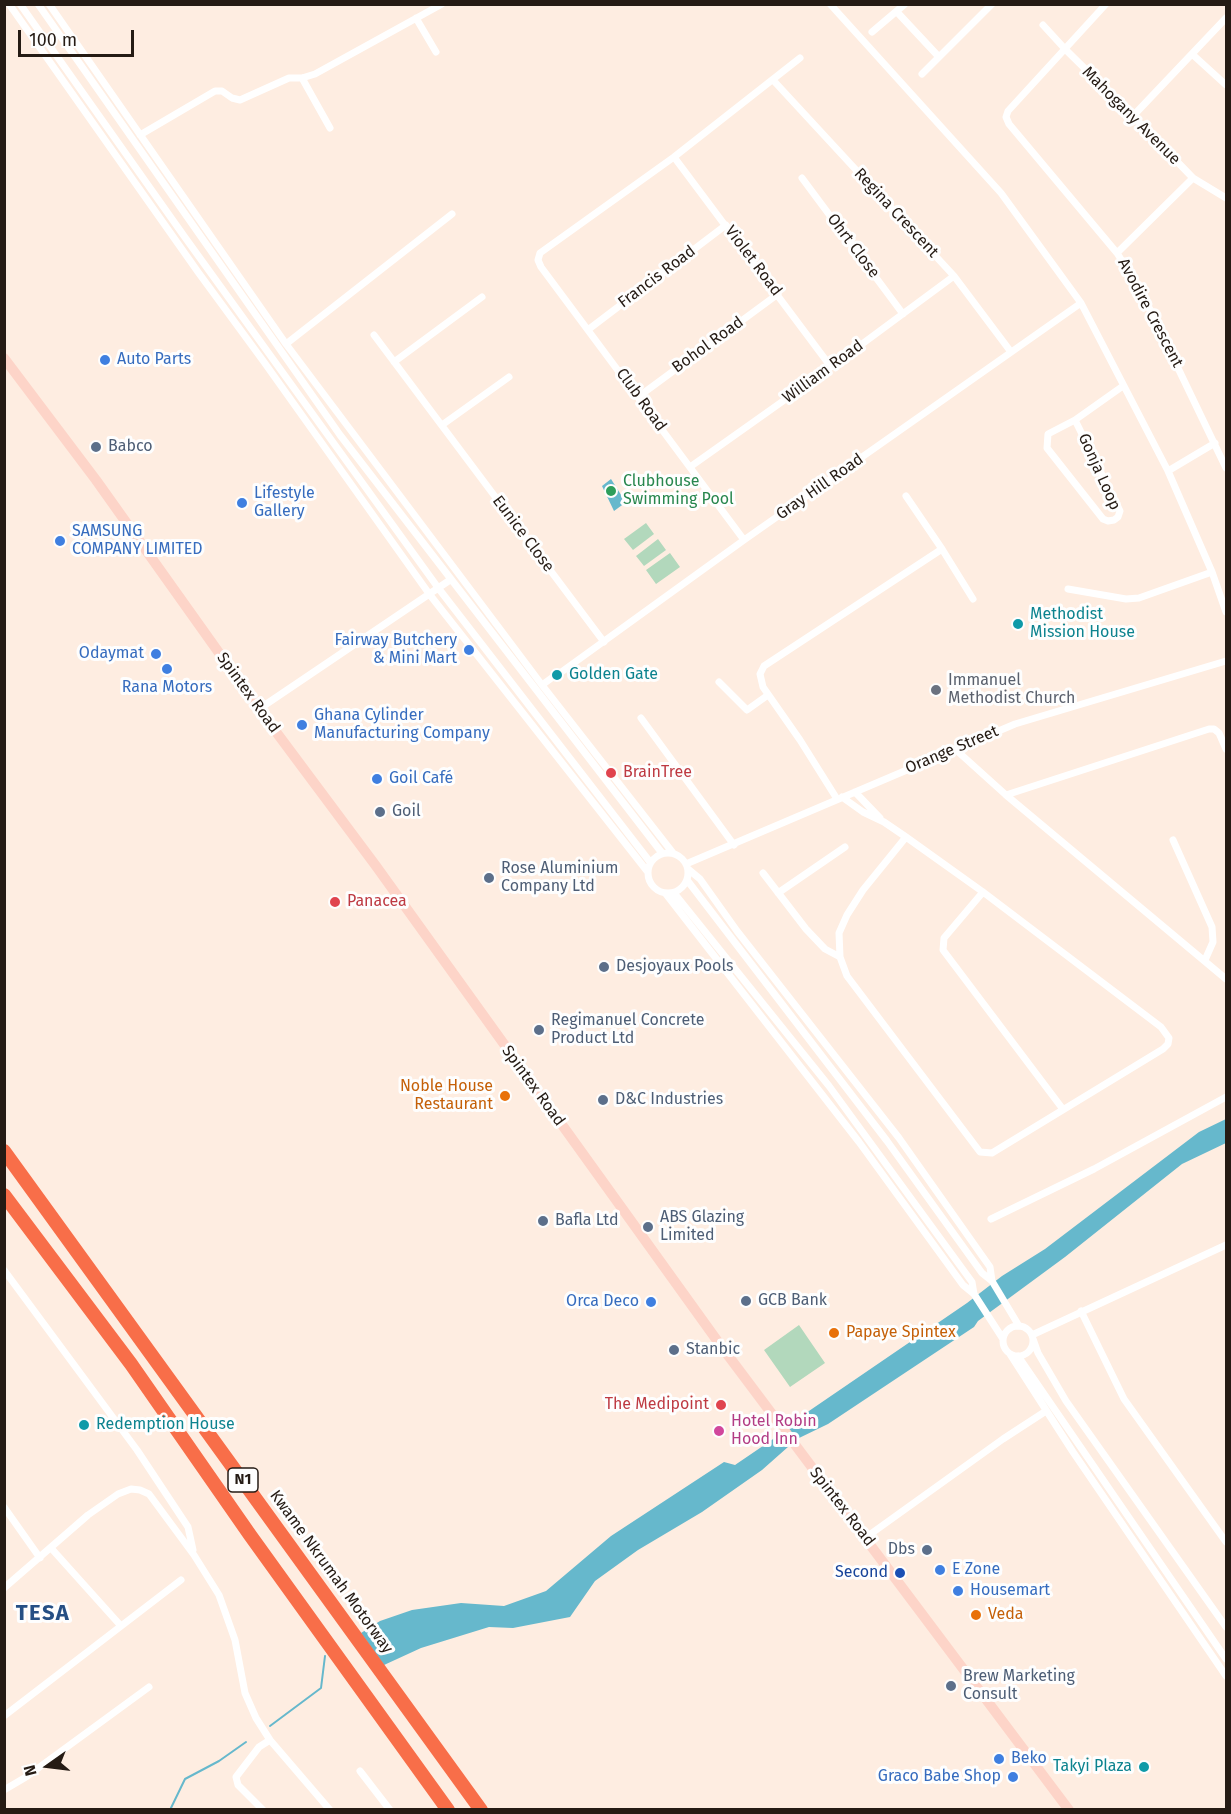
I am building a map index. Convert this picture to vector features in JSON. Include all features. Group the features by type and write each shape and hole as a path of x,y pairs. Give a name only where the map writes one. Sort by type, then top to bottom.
{"highway":[{"name":"Kwame Nkrumah Motorway","path":"4,1151 481,1809"},
{"name":"N1","path":"4,1195 131,1364 237,1518 448,1809"}],"main road":[{"name":"Spintex Road","path":"4,358 96,480 259,709 376,866 781,1428 1069,1809"}],"street":[{"path":"9,4 430,595 647,871 651,884 657,891 670,893 682,888 687,880 687,867"},
{"path":"20,4 439,589 650,862"},
{"path":"38,4 340,435 662,853"},
{"path":"49,4 286,344 542,685 673,853 681,857 687,867 700,879 737,931 899,1138 990,1267 992,1281 1019,1326"},
{"path":"140,135 215,91 222,91 240,100 289,78 302,78 315,74 442,4"},
{"path":"830,4 1001,193 1081,303 1168,471 1227,612"},
{"path":"872,32 905,4"},
{"path":"922,74 992,4"},
{"path":"1065,49 1106,4"},
{"path":"897,12 939,57"},
{"path":"416,18 436,52"},
{"path":"1133,116 1227,18"},
{"name":"Mahogany Avenue","path":"1043,25 1193,178 1227,198"},
{"name":"Avodire Crescent","path":"1065,49 1008,111 1006,117 1009,124 1118,253 1141,291 1227,468"},
{"path":"1192,54 1227,85"},
{"path":"674,157 800,58"},
{"path":"302,78 330,128"},
{"name":"Regina Crescent","path":"773,80 954,276 1011,352"},
{"name":"Violet Road","path":"674,157 831,367"},
{"name":"Club Road","path":"674,157 540,253 538,260 744,540"},
{"name":"Ohrt Close","path":"802,178 903,314"},
{"path":"1118,253 1193,178"},
{"path":"286,344 452,214"},
{"name":"Francis Road","path":"589,329 726,225"},
{"name":"William Road","path":"690,467 954,276"},
{"name":"Bohol Road","path":"638,397 778,294"},
{"path":"394,362 482,297"},
{"name":"Gray Hill Road","path":"542,685 1081,303"},
{"name":"Eunice Close","path":"374,335 604,642"},
{"path":"442,425 509,377"},
{"name":"Gonja Loop","path":"1075,420 1120,511 1114,520 1103,519 1047,448 1047,434 1075,420 1123,386"},
{"path":"1168,471 1215,443"},
{"path":"906,496 974,599"},
{"path":"906,837 863,890 847,915 839,933 840,957 848,976 980,1152 992,1153 1168,1044 1169,1038 1161,1027 983,892 906,837 884,822 839,798 763,687 760,674 764,666 942,549"},
{"path":"1068,589 1113,597 1139,598 1212,572"},
{"path":"259,709 450,580"},
{"name":"Orange Street","path":"687,867 839,798 1015,724 1227,661"},
{"path":"718,682 747,710 768,695"},
{"path":"641,718 734,845"},
{"path":"1006,795 1209,729 1214,729 1219,733 1227,749"},
{"path":"955,749 1006,795 1227,980"},
{"path":"855,792 884,822"},
{"path":"1173,840 1212,927 1213,942 1205,960"},
{"path":"778,893 844,848"},
{"path":"647,871 650,862 662,853 673,853"},
{"path":"763,873 806,929 825,949 840,957"},
{"path":"687,880 887,1141 982,1274 992,1281"},
{"path":"983,892 944,938 943,950 1062,1108"},
{"path":"670,893 859,1142 963,1286 974,1294 1003,1339 1004,1347 1046,1411 1227,1676"},
{"path":"991,1219 1094,1169 1227,1097"},
{"path":"1033,1337 1081,1311 1227,1245"},
{"path":"4,1270 137,1450 188,1527 194,1555"},
{"path":"1081,1311 1124,1399 1227,1542"},
{"path":"1003,1339 1010,1328 1019,1326 1027,1328 1033,1337 1038,1353 1066,1401 1227,1627"},
{"path":"1010,1354 1023,1355 1031,1349 1033,1337"},
{"path":"1018,1356 1227,1659"},
{"path":"865,1538 994,1445 1046,1411"},
{"path":"4,1588 88,1515 118,1494 131,1489 149,1494 194,1555 219,1595 236,1640 245,1693 256,1718 270,1740 330,1809"},
{"path":"4,1508 39,1558"},
{"path":"51,1548 120,1626"},
{"path":"4,1716 181,1580"},
{"path":"4,1790 26,1777 149,1687"},
{"path":"263,1809 238,1785 236,1777 260,1747 270,1740"},
{"path":"360,1772 390,1809"}],"green space":[{"path":"646,523 654,534 633,550 624,539"},
{"path":"658,539 666,550 644,566 636,556"},
{"path":"670,553 680,567 656,584 646,570"},
{"path":"799,1325 825,1363 790,1387 764,1350"}],"water":[{"name":"Clubhouse Swimming Pool","path":"611,479 623,498 627,496 629,500 614,511 602,486"},
{"path":"1226,1119 1226,1143 1182,1164 1065,1257 978,1321 974,1327 828,1424 797,1439 762,1470 702,1512 638,1550 595,1581 570,1617 513,1628 489,1627 421,1648 384,1665 361,1633 380,1621 412,1610 461,1603 504,1606 546,1591 611,1536 724,1462 735,1465 779,1435 787,1426 967,1303 1002,1276 1045,1249 1199,1132"}],"waterway":[{"path":"270,1726 321,1688 325,1656"},
{"path":"170,1810 185,1779 219,1761 246,1742"}],"place":[{"name":"Auto Parts","path":"105,360"},
{"name":"Babco","path":"96,447"},
{"name":"Clubhouse Swimming Pool","path":"611,491"},
{"name":"Lifestyle Gallery","path":"242,503"},
{"name":"SAMSUNG COMPANY LIMITED","path":"60,541"},
{"name":"Methodist Mission House","path":"1018,624"},
{"name":"Fairway Butchery & Mini Mart","path":"469,650"},
{"name":"Odaymat","path":"156,654"},
{"name":"Rana Motors","path":"167,669"},
{"name":"Golden Gate","path":"557,675"},
{"name":"Immanuel Methodist Church","path":"936,690"},
{"name":"Ghana Cylinder Manufacturing Company","path":"302,725"},
{"name":"BrainTree","path":"611,773"},
{"name":"Goil Café","path":"377,779"},
{"name":"Goil","path":"380,812"},
{"name":"Rose Aluminium Company Ltd","path":"489,878"},
{"name":"Panacea","path":"335,902"},
{"name":"Desjoyaux Pools","path":"604,967"},
{"name":"Regimanuel Concrete Product Ltd","path":"539,1030"},
{"name":"Noble House Restaurant","path":"505,1096"},
{"name":"D&C Industries","path":"603,1100"},
{"name":"Bafla Ltd","path":"543,1221"},
{"name":"ABS Glazing Limited","path":"648,1227"},
{"name":"GCB Bank","path":"746,1301"},
{"name":"Orca Deco","path":"651,1302"},
{"name":"Papaye Spintex","path":"834,1333"},
{"name":"Stanbic","path":"674,1350"},
{"name":"The Medipoint","path":"721,1405"},
{"name":"Redemption House","path":"84,1425"},
{"name":"Hotel Robin Hood Inn","path":"719,1431"},
{"name":"Dbs","path":"927,1550"},
{"name":"E Zone","path":"940,1570"},
{"name":"Second","path":"900,1573"},
{"name":"Housemart","path":"958,1591"},
{"name":"Veda","path":"976,1615"},
{"name":"Brew Marketing Consult","path":"951,1686"},
{"name":"Beko","path":"999,1759"},
{"name":"Takyi Plaza","path":"1144,1767"},
{"name":"Graco Babe Shop","path":"1013,1777"}],"district":[{"name":"TESA","path":"43,1614"}]}
